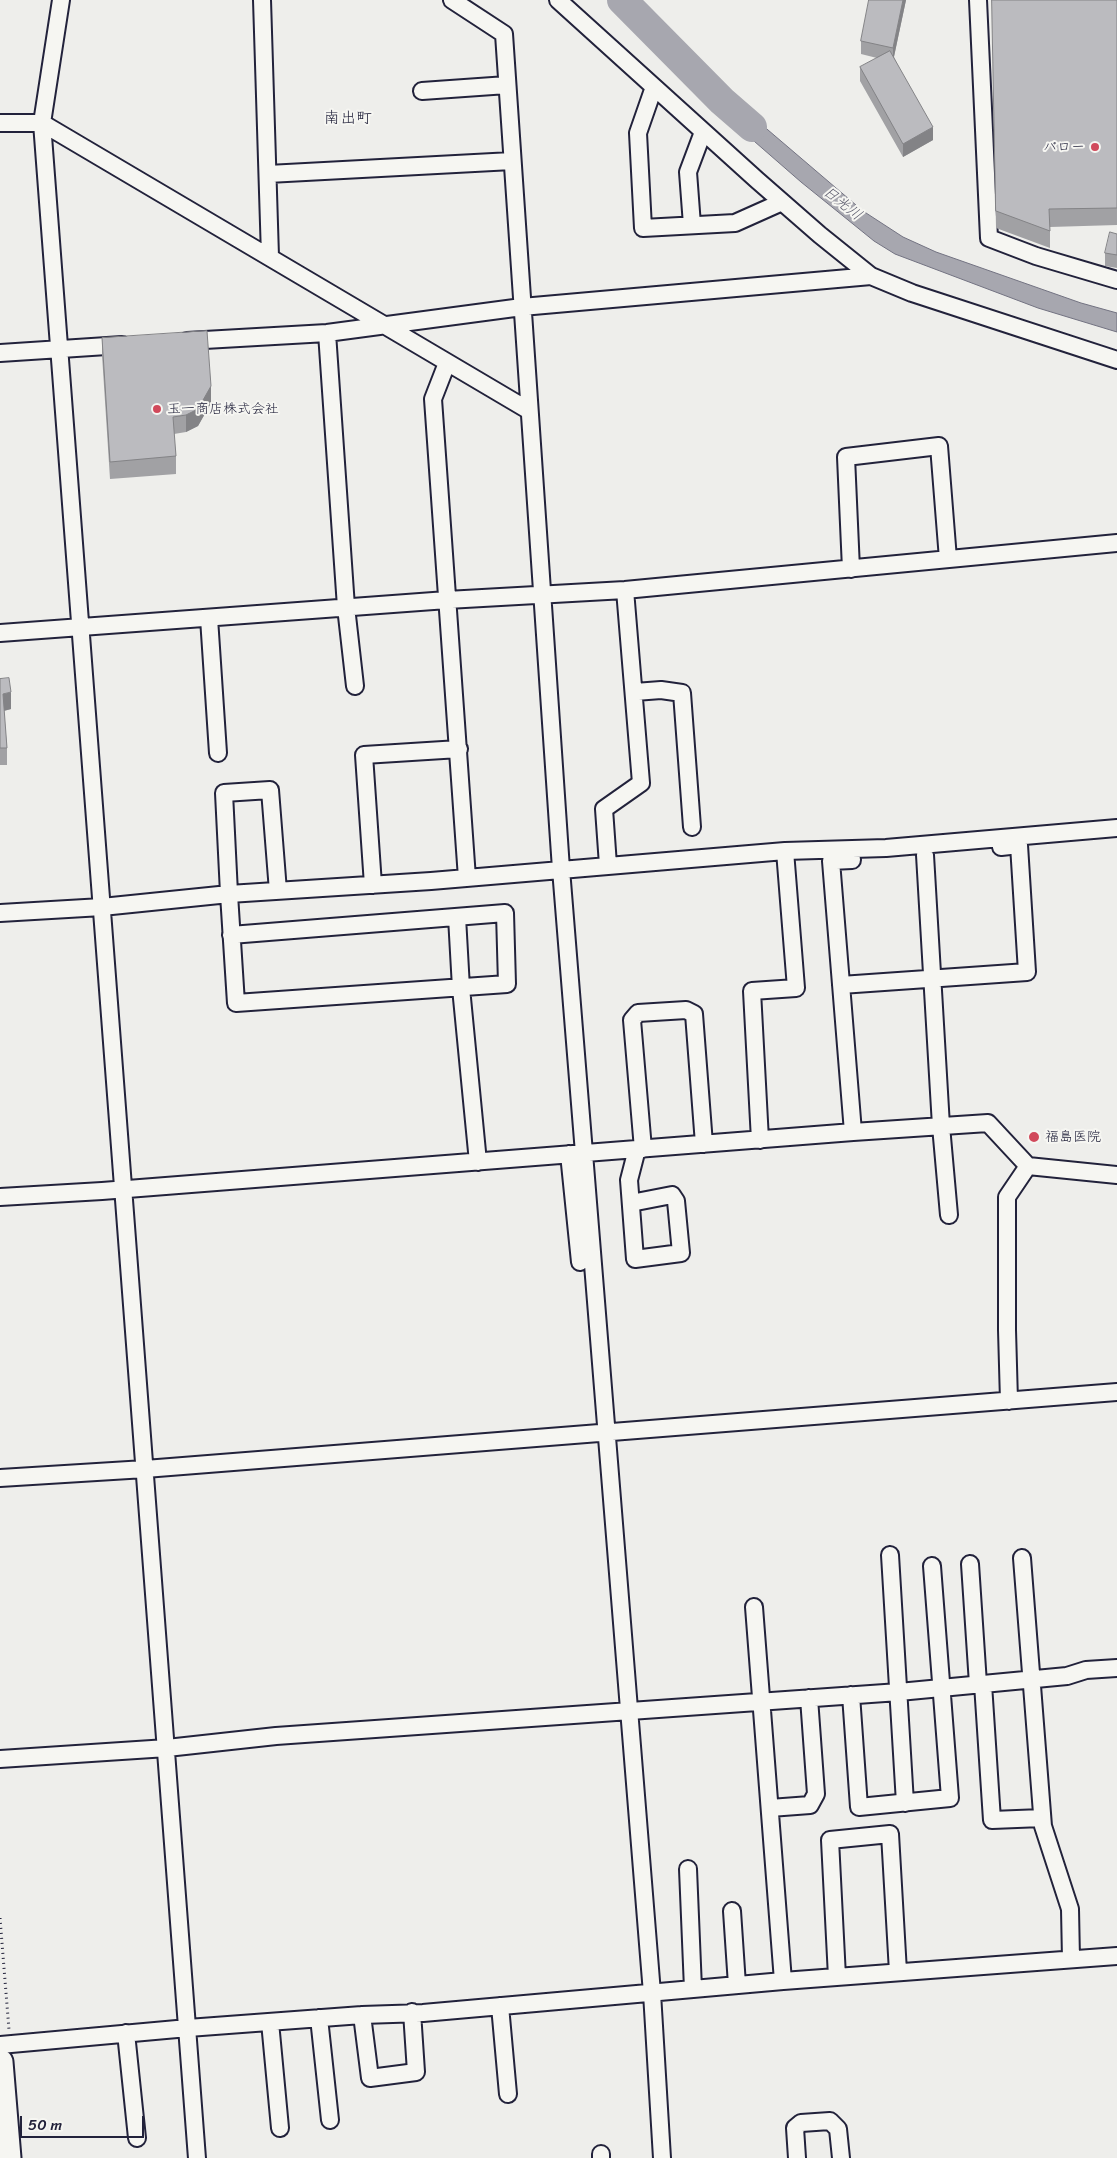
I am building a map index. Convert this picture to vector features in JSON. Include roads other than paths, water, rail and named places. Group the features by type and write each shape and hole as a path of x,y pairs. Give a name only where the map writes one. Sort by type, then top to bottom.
{"main road":[{"path":"0,2062 8,2158"}],"street":[{"path":"61,0 42,123 197,2158"},
{"path":"262,0 270,256"},
{"path":"452,0 504,34 528,410 561,869 577,1153 580,1262"},
{"path":"558,0 782,202 871,276 912,293 1117,360"},
{"path":"978,0 988,238 1036,256 1117,280"},
{"path":"422,91 507,85"},
{"path":"654,87 638,133 643,228 736,223 782,202"},
{"path":"0,123 42,123 528,410"},
{"path":"692,225 688,172 703,132"},
{"path":"268,174 512,161"},
{"path":"173,342 327,333 522,307 871,276"},
{"path":"327,333 346,608 355,686"},
{"path":"0,353 135,344"},
{"path":"447,363 433,399 467,878"},
{"path":"852,569 846,456 939,446 948,560"},
{"path":"0,633 447,600 625,590 1117,543"},
{"path":"608,865 604,809 641,783 635,692 625,590"},
{"path":"209,618 218,753"},
{"path":"635,692 660,690 682,693 692,828"},
{"path":"373,885 364,755 459,749"},
{"path":"232,935 505,913 507,984 236,1003 229,894 224,793 270,790 278,891"},
{"path":"0,913 102,907 229,894 467,878 786,851 886,848 1117,828"},
{"path":"841,985 1027,972 1019,845 925,855 831,861 841,985 853,1132"},
{"path":"760,1140 752,991 796,988 786,851"},
{"path":"925,855 941,1126 949,1215"},
{"path":"457,917 461,988 478,1162"},
{"path":"631,1203 630,1180 640,1149 632,1020 638,1013 686,1010 694,1014 704,1144"},
{"path":"0,1197 124,1190 577,1153 988,1123 1028,1166 1117,1175"},
{"path":"577,1153 608,1432 652,1993 662,2158"},
{"path":"1010,1401 1007,1330 1007,1197 1028,1166"},
{"path":"0,1478 145,1469 1117,1392"},
{"path":"890,1556 905,1803"},
{"path":"1022,1558 1042,1818 1070,1909 1071,1959"},
{"path":"970,1564 992,1820 1042,1818"},
{"path":"850,1695 860,1807 950,1798 932,1566"},
{"path":"754,1607 763,1700 783,1981"},
{"path":"0,1759 167,1748 276,1736 763,1700 899,1692 1067,1676 1086,1670 1117,1668"},
{"path":"770,1808 810,1805 816,1794 808,1698"},
{"path":"837,1977 830,1840 890,1834 898,1972"},
{"path":"688,1869 693,1989"},
{"path":"732,1911 737,1985"},
{"path":"0,2045 188,2028 362,2015 423,2013 783,1981 1117,1956"},
{"path":"500,2006 508,2094"},
{"path":"362,2015 370,2078 416,2072 412,2012"},
{"path":"319,2018 330,2120"},
{"path":"270,2022 280,2128"},
{"path":"126,2034 137,2138"},
{"path":"797,2158 795,2128 801,2123 830,2121 838,2129 841,2158"}],"water":[{"path":"727,95 863,211 903,237 936,252 1081,303 1117,313 1117,332 1038,308 895,254 874,241 801,182 716,108"}],"waterway":[{"name":"日光川","path":"622,0 722,101 752,127"}],"place":[{"name":"バロー","path":"1095,147"},
{"name":"玉一商店株式会社","path":"157,409"},
{"name":"福島医院","path":"1034,1137"}],"district":[{"name":"南出町","path":"348,119"}]}
